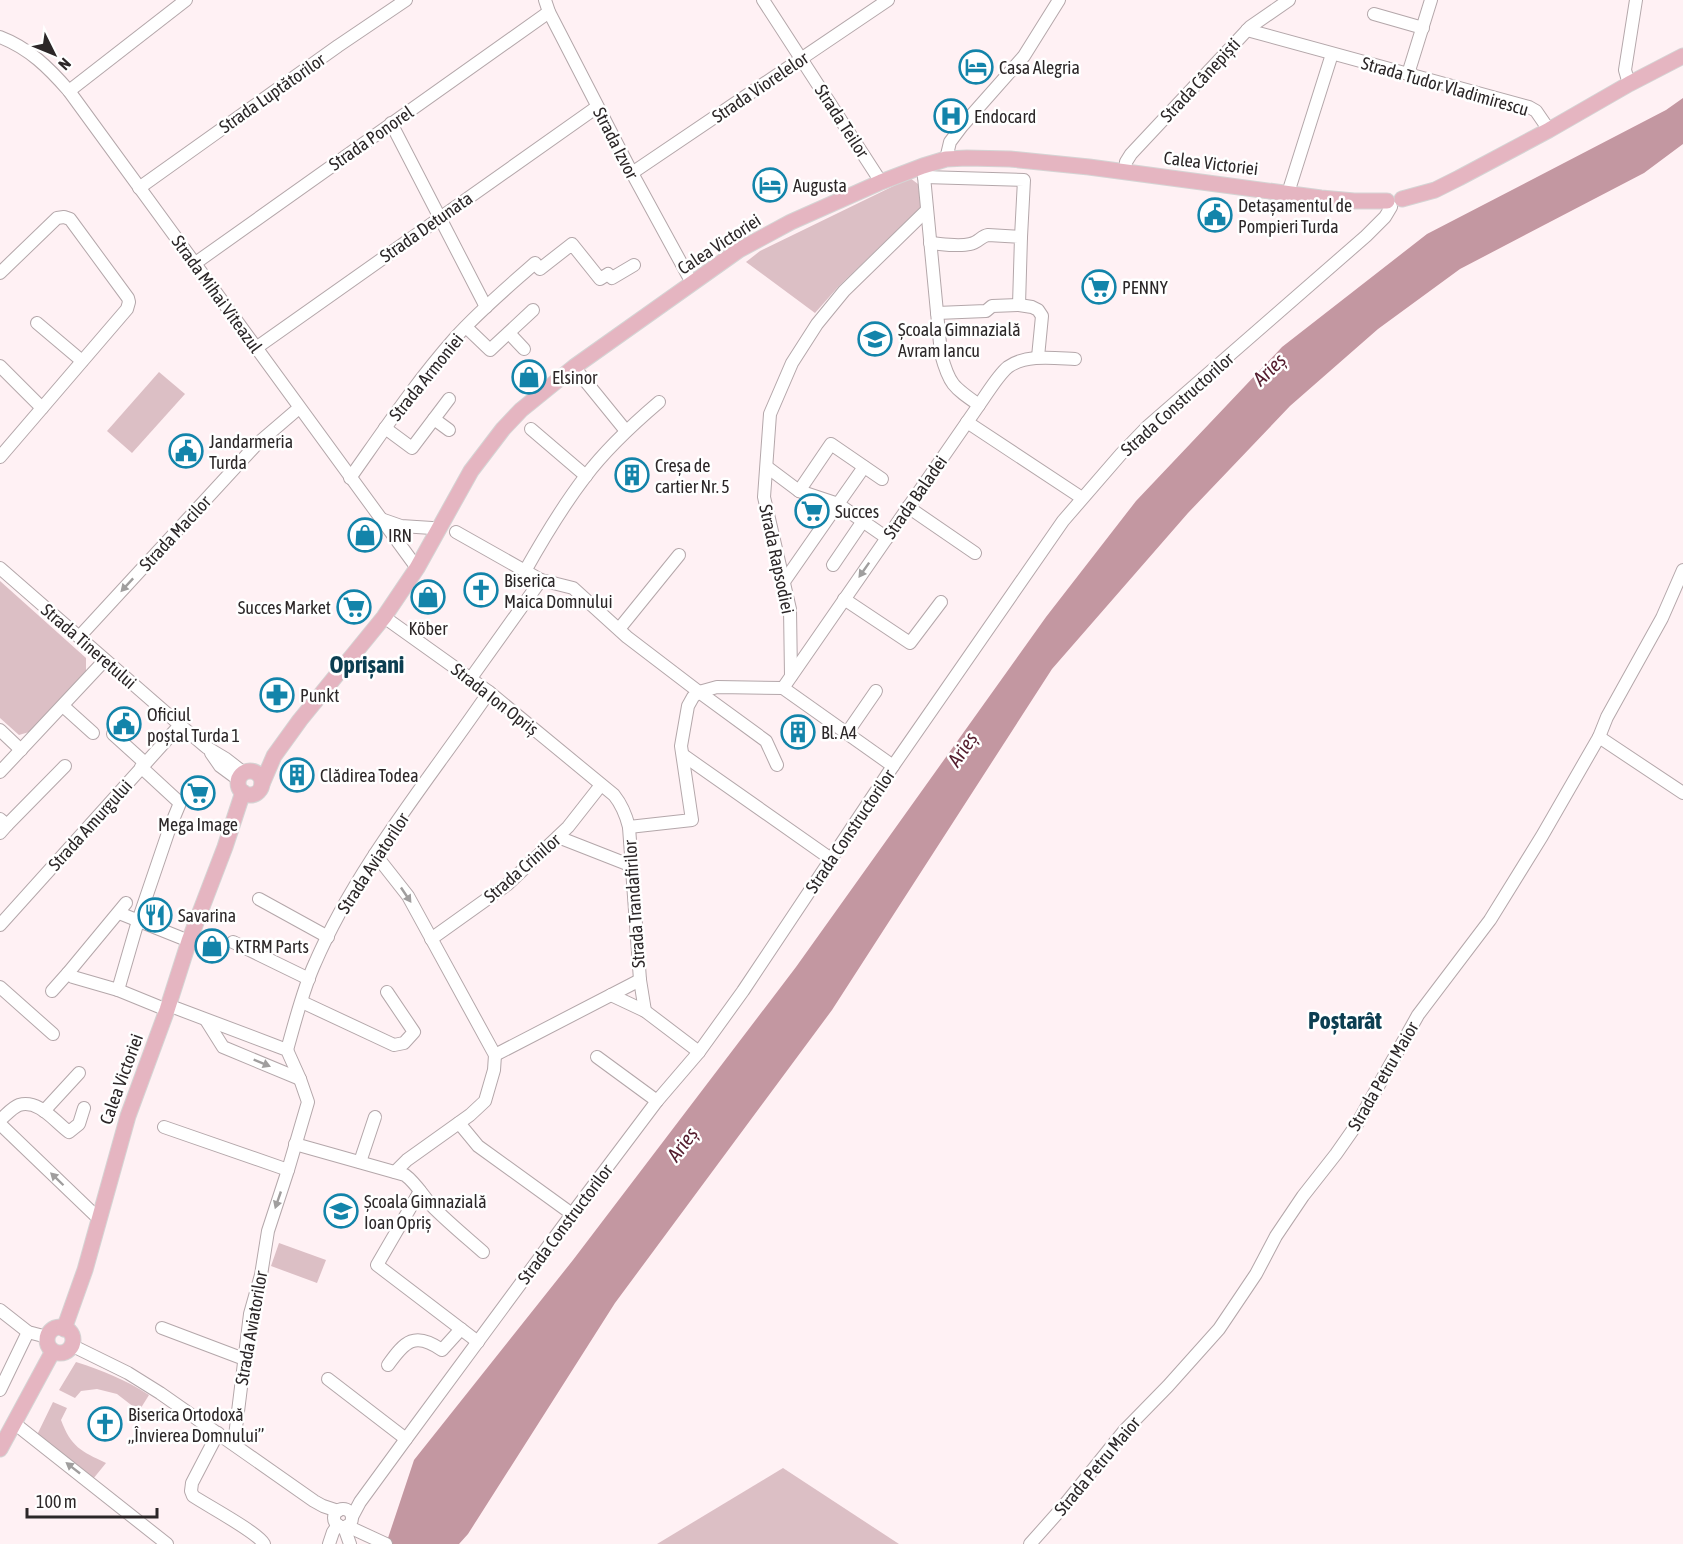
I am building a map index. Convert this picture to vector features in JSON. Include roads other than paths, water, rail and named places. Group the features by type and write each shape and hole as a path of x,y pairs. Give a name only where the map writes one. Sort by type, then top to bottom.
{"main road":[{"name":"Calea Victoriei","path":"64,1329 85,1270 128,1116 168,1008 189,941 250,782 274,756 300,720 384,617 417,568 471,471 503,429 521,410 574,367 739,250 791,222 881,182 924,171 946,159 1010,159 1354,201 1393,202 1435,189 1549,130 1683,56"},
{"path":"0,1449 50,1344 49,1334 56,1328 64,1329 72,1337 71,1345 62,1353 50,1344"}],"street":[{"path":"69,91 186,0"},
{"name":"Strada Luptătorilor","path":"139,188 406,0"},
{"name":"Strada Teilor","path":"763,0 881,182"},
{"name":"Strada Viorelelor","path":"632,173 888,0"},
{"path":"946,159 950,142 1024,56 1059,0"},
{"name":"Strada Cânepiști","path":"1125,172 1126,162 1131,154 1247,30 1289,0"},
{"path":"1408,74 1431,0"},
{"path":"1629,84 1625,70 1636,0"},
{"name":"Strada Izvor","path":"547,6 597,107 692,284"},
{"name":"Strada Ponorel","path":"194,264 391,123 547,6"},
{"path":"1374,14 1422,28"},
{"name":"Strada Tudor Vladimirescu","path":"1247,30 1529,107 1536,111 1549,130"},
{"name":"Strada Mihai Viteazul","path":"0,38 11,41 41,60 69,91 417,568"},
{"path":"1288,193 1332,54"},
{"name":"Strada Detunata","path":"256,348 597,107"},
{"path":"391,123 486,307"},
{"path":"979,405 956,389 946,373 941,354 924,171 1024,180 1019,305"},
{"name":"Strada Constructorilor","path":"343,1519 360,1502 657,1101 699,1052 743,991 893,766 1063,521 1147,427 1366,236 1385,217 1393,202"},
{"name":"Strada Rapsodiei","path":"791,676 790,609 764,497 770,414 797,354 817,324 844,291 927,210"},
{"path":"0,273 57,218 64,217 70,219 128,298 129,303 127,309 0,457"},
{"path":"930,243 969,245 982,236 988,235 1021,237"},
{"name":"Strada Armoniei","path":"350,478 411,391 466,327 536,263 540,268 572,244 600,279 608,274 612,278 634,265"},
{"path":"937,313 986,310 992,306 1032,307 1042,316 1038,357 1075,359"},
{"name":"Strada Armoniei","path":"466,327 490,350 533,310"},
{"path":"37,323 82,361"},
{"path":"509,333 524,349"},
{"name":"Strada Baladei","path":"783,688 967,422 1008,367 1038,357"},
{"path":"0,366 42,408"},
{"path":"574,367 626,431"},
{"name":"Strada Armoniei","path":"385,428 412,448 449,399"},
{"path":"525,571 552,524 585,476 626,431 659,402"},
{"name":"Strada Macilor","path":"80,637 256,445 299,408"},
{"name":"Strada Armoniei","path":"434,418 449,430"},
{"path":"967,422 1082,498"},
{"path":"531,429 585,476"},
{"path":"0,435 11,444"},
{"path":"799,491 831,444 882,479"},
{"path":"767,467 799,491 838,504 887,538"},
{"path":"783,583 864,467"},
{"path":"908,507 975,553"},
{"path":"381,520 395,525 438,530"},
{"path":"833,565 863,522"},
{"path":"456,532 541,580 573,588 619,629 766,741 777,765"},
{"path":"619,629 679,555"},
{"name":"Strada Tineretului","path":"0,568 180,725 206,747 226,759 250,782"},
{"name":"Strada Petru Maior","path":"1030,1544 1124,1431 1219,1329 1256,1274 1276,1236 1357,1124 1418,1015 1490,920 1542,836 1599,737 1607,717 1662,618 1683,570"},
{"path":"471,678 541,580"},
{"path":"844,599 910,643 941,602"},
{"name":"Strada Ion Opriș","path":"384,617 471,678 601,785"},
{"path":"0,772 105,660"},
{"path":"831,859 683,755 681,746 688,706 693,698 699,692 717,687 783,688 893,766"},
{"path":"847,733 876,691"},
{"name":"Strada Aviatorilor","path":"234,1444 250,1314 261,1275 268,1231 308,1101 287,1050 314,964 351,892 375,854 489,692"},
{"path":"63,706 93,733"},
{"name":"Strada Amurgului","path":"0,925 180,725"},
{"path":"0,730 21,750"},
{"path":"113,734 180,803 138,921 118,990"},
{"path":"1599,737 1683,793"},
{"name":"Strada Trandafirilor","path":"629,827 692,820 683,755"},
{"path":"2,826 65,766"},
{"name":"Strada Trandafirilor","path":"601,785 620,803 629,827 640,980 645,1011"},
{"name":"Strada Crinilor","path":"431,939 508,884 568,827 601,785"},
{"path":"558,837 632,866"},
{"path":"375,854 408,896 495,1054 490,1087 484,1101 459,1123 406,1160 395,1172"},
{"path":"259,899 328,937"},
{"path":"52,991 126,903"},
{"path":"118,913 189,941"},
{"path":"233,942 309,979"},
{"path":"68,973 73,977 206,1020 287,1050"},
{"name":"Strada Trandafirilor","path":"495,1054 640,980"},
{"path":"0,987 54,1034"},
{"path":"302,1002 394,1045 404,1043 414,1032 387,992"},
{"path":"611,995 645,1011 699,1052"},
{"path":"206,1020 223,1047 300,1078"},
{"path":"597,1057 657,1101"},
{"path":"44,1111 79,1073"},
{"path":"84,1108 79,1124 69,1132 44,1111 31,1104 18,1106 0,1122 99,1219"},
{"path":"360,1162 375,1116"},
{"path":"459,1123 478,1146 572,1214"},
{"path":"164,1127 288,1170"},
{"path":"295,1144 405,1174 413,1180 450,1224 483,1252"},
{"path":"420,1191 377,1265 478,1342"},
{"path":"0,1310 28,1332 50,1344"},
{"path":"162,1328 244,1359"},
{"path":"388,1365 402,1346 411,1341 432,1343 442,1350 461,1329"},
{"path":"0,1390 28,1332"},
{"path":"71,1345 128,1373 368,1536 386,1544"},
{"path":"328,1379 406,1438"},
{"path":"14,1423 167,1544"},
{"path":"218,1433 192,1483 193,1496 253,1533 264,1544"},
{"path":"328,1542 343,1519"},
{"path":"343,1519 350,1544"}],"water":[{"name":"Arieș","path":"1683,98 1683,144 1644,173 1460,269 1378,329 1290,406 1188,513 1052,669 832,1010 615,1303 468,1534 459,1544 386,1544 414,1460 573,1260 796,967 1046,617 1136,501 1282,347 1427,234 1666,110"}],"place":[{"name":"Casa Alegria","path":"976,67"},
{"name":"Endocard","path":"951,116"},
{"name":"Augusta","path":"770,185"},
{"name":"Detașamentul de Pompieri Turda","path":"1215,215"},
{"name":"PENNY","path":"1099,287"},
{"name":"Școala Gimnazială Avram Iancu","path":"875,339"},
{"name":"Elsinor","path":"529,377"},
{"name":"Jandarmeria Turda","path":"186,451"},
{"name":"Creșa de cartier Nr. 5","path":"632,475"},
{"name":"Succes","path":"812,511"},
{"name":"IRN","path":"365,535"},
{"name":"Biserica Maica Domnului","path":"481,590"},
{"name":"Köber","path":"428,597"},
{"name":"Succes Market","path":"354,607"},
{"name":"Punkt","path":"277,695"},
{"name":"Oficiul poștal Turda 1","path":"124,724"},
{"name":"Bl. A4","path":"798,732"},
{"name":"Clădirea Todea","path":"297,775"},
{"name":"Mega Image","path":"198,793"},
{"name":"Savarina","path":"155,915"},
{"name":"KTRM Parts","path":"212,946"},
{"name":"Școala Gimnazială Ioan Opriș","path":"341,1211"},
{"name":"Biserica Ortodoxă „Învierea Domnului”","path":"105,1424"}],"district":[{"name":"Oprișani","path":"367,664"},
{"name":"Poștarât","path":"1345,1020"}]}
